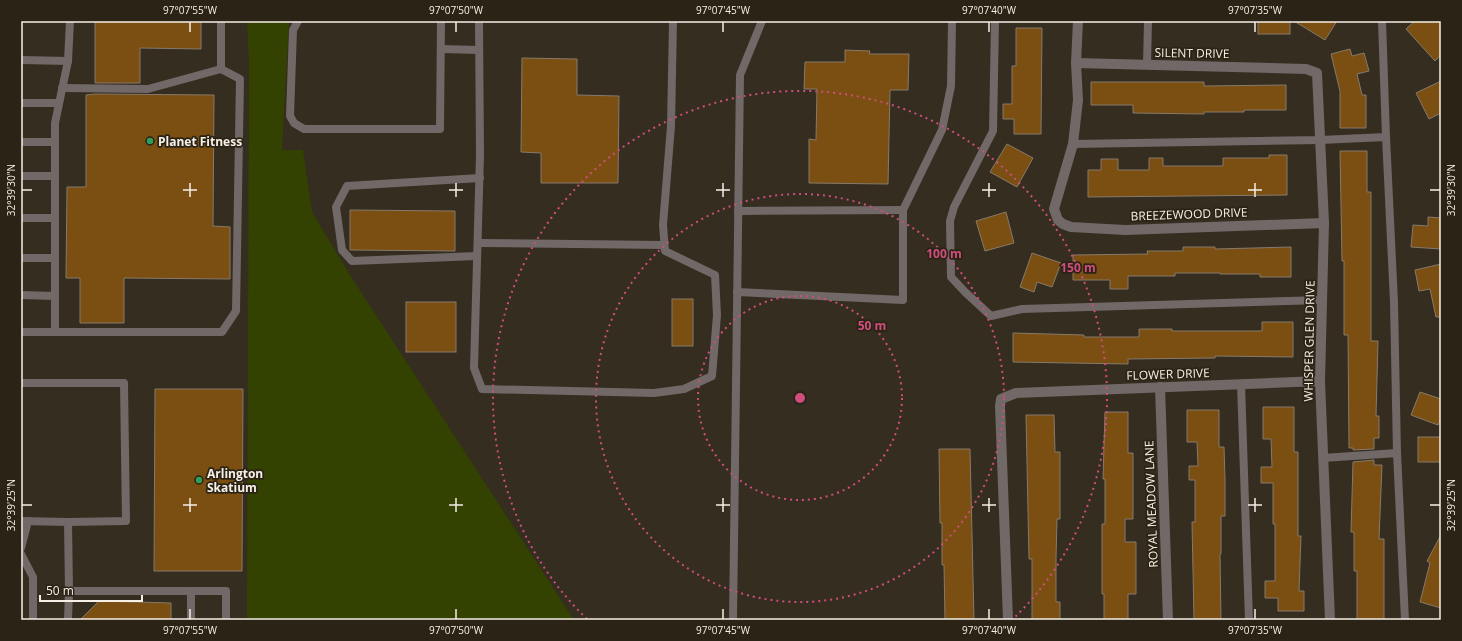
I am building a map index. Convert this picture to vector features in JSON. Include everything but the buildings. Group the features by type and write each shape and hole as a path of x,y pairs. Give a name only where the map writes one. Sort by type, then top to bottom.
{"street":[{"path":"1073,144 1078,100 1076,63 1078,21"},
{"name":"SILENT DRIVE","path":"1076,63 1306,69"},
{"name":"WHISPER GLEN DRIVE","path":"1306,69 1317,73 1324,223 1320,381 1330,620"},
{"name":"BREEZEWOOD DRIVE","path":"1073,144 1054,210 1058,220 1071,227 1125,230 1324,223"},
{"name":"FLOWER DRIVE","path":"1008,620 1000,406 1001,399 1016,393 1320,381"},
{"name":"ROYAL MEADOW LANE","path":"1160,387 1168,620"}],"lane":[{"path":"55,332 55,123 68,61 70,21"},
{"path":"221,21 221,69"},
{"path":"298,21 293,30 290,116 294,123 304,130 440,129 441,21"},
{"path":"479,21 480,178 474,368 482,389 654,393 684,389 712,376 717,315 715,275 665,251 664,245 663,225 671,126 673,21"},
{"path":"733,620 740,75 762,21"},
{"path":"737,292 903,300 903,210 942,130 951,86 952,21"},
{"path":"995,21 993,131 954,207 950,222 951,276 965,292 991,316 1022,309 1322,300"},
{"path":"1148,21 1148,65"},
{"path":"1382,21 1394,302 1398,453 1405,620"},
{"path":"441,49 479,50"},
{"path":"21,60 68,61"},
{"path":"21,332 222,332 236,311 240,79 221,69 148,89 62,88"},
{"path":"21,103 59,103"},
{"path":"1073,144 1320,140 1386,137"},
{"path":"21,142 55,142"},
{"path":"21,176 55,176"},
{"path":"478,256 352,261 342,250 336,206 348,186 480,178"},
{"path":"738,211 903,210"},
{"path":"21,218 55,218"},
{"path":"478,243 664,245"},
{"path":"21,258 55,258"},
{"path":"21,295 55,296"},
{"path":"21,384 124,384 126,521 24,521 21,548"},
{"path":"1241,384 1249,620"},
{"path":"1323,458 1398,453"},
{"path":"68,522 68,620"},
{"path":"21,554 34,577 33,620"},
{"path":"68,591 226,591 226,620"},
{"path":"191,591 191,620"}],"green space":[{"path":"247,21 289,21 282,150 303,150 312,212 348,272 574,620 247,620 249,62"}],"place":[{"name":"Planet Fitness","path":"150,141"},
{"name":"Arlington Skatium","path":"199,480"}]}
